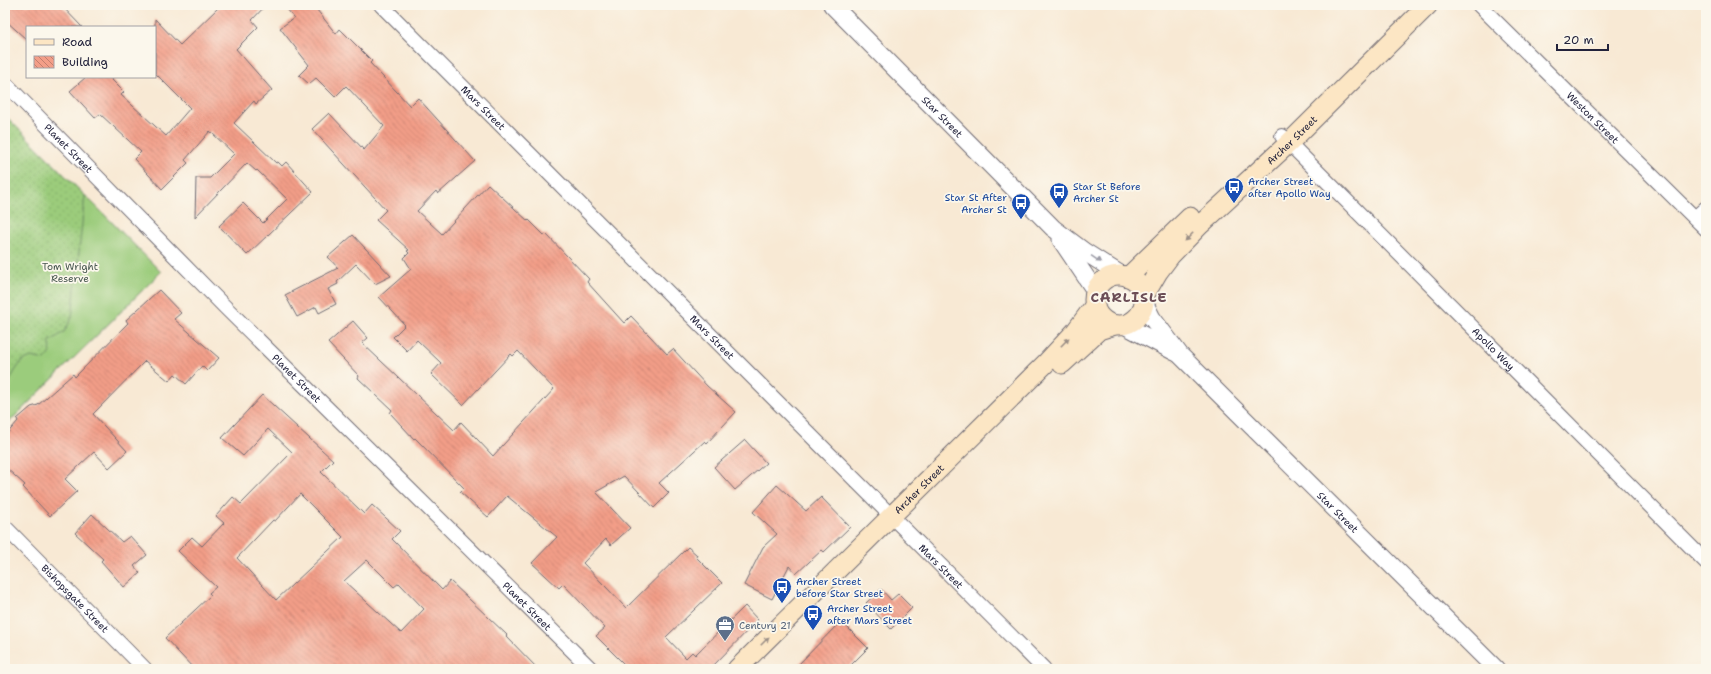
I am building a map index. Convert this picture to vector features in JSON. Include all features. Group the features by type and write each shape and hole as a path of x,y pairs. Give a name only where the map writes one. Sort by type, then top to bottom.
{"main road":[{"name":"Archer Street","path":"1125,277 1191,216 1286,140 1410,5"},
{"name":"Archer Street","path":"1144,299 1158,272 1170,256 1286,140 1428,5"},
{"path":"1114,276 1125,277 1135,282 1141,288 1144,299 1142,310 1138,317 1132,322 1119,325 1102,318 1095,299 1100,285 1106,279 1114,276"},
{"name":"Archer Street","path":"755,669 1075,332 1095,299"},
{"name":"Archer Street","path":"737,669 1080,346 1099,330 1119,325"}],"street":[{"name":"Mars Street","path":"381,5 1044,669"},
{"name":"Star Street","path":"832,5 1053,228 1085,252 1125,277"},
{"name":"Weston Street","path":"1479,5 1706,229"},
{"name":"Planet Street","path":"5,83 238,319 591,669"},
{"name":"Apollo Way","path":"1286,140 1706,562"},
{"path":"1695,218 1706,208"},
{"name":"Star Street","path":"1053,228 1095,299"},
{"name":"Star Street","path":"1144,299 1152,318 1180,355 1496,669"},
{"name":"Star Street","path":"1119,325 1180,355"},
{"name":"Bishopsgate Street","path":"5,528 145,669"}],"green space":[{"name":"Tom Wright Reserve","path":"5,115 161,272 5,426"},
{"path":"85,195 161,272 5,426 5,389 15,371 22,361 31,357 45,360 51,349 49,342 64,332 72,318"}],"building":[{"path":"5,5 61,5 81,26 26,26 26,39 5,20"},
{"path":"221,5 266,5 252,20 258,27 236,49 272,90 256,104 254,101 234,123 276,163 278,162 282,166 286,162 313,192 247,255 219,226 243,203 263,223 287,199 257,170 256,171 247,163 195,217 196,178 210,178 234,154 210,131 185,160 188,163 162,189 134,159 141,152 100,114 95,118 70,91 85,78 110,78 124,92 121,95 166,136 190,108 156,74 155,19 180,45"},
{"path":"284,5 313,5 336,34 340,29 372,61 370,63 410,106 418,98 475,161 438,194 436,191 417,211 442,234 488,184 544,235 546,234 589,279 587,282 624,323 631,316 667,354 673,349 707,386 736,412 707,443 705,441 659,483 669,493 654,508 624,476 596,492 630,528 611,545 606,539 583,563 626,608 688,547 722,583 666,637 686,658 692,652 695,655 745,606 758,620 710,669 629,669 596,636 605,628 563,584 559,588 532,563 557,537 507,496 488,517 460,492 464,488 415,438 414,439 390,413 392,410 358,378 359,376 328,343 353,321 368,338 362,343 454,430 461,422 493,456 554,389 518,351 513,356 511,354 463,405 431,374 441,363 417,340 407,351 393,337 405,325 379,297 411,269 404,258 409,253 407,251 409,250 376,220 386,210 312,129 329,113 364,150 384,126 346,86 335,97 316,78 309,84 299,75 309,65 280,28 294,18"},
{"path":"353,235 391,276 375,284 356,264 337,282 338,284 328,289 336,304 319,313 316,307 297,317 285,295 338,268 328,257"},
{"path":"159,290 181,313 174,319 219,358 207,371 202,366 186,384 175,374 169,381 145,361 93,414 127,451 109,468 94,452 65,479 77,491 50,516 23,487 25,485 5,467 5,436 18,421 17,419 31,407 38,405 73,374 75,377 128,323 126,320"},
{"path":"262,395 333,460 321,472 364,514 372,505 400,531 392,539 442,590 450,581 507,635 506,636 538,669 194,669 165,638 211,595 209,593 216,587 178,551 192,537 202,546 224,523 216,516 233,497 241,504 292,452 268,429 243,456 222,438","holes":["300,494 343,537 276,600 237,558","367,560 394,587 399,583 424,609 401,633 344,581"]},
{"path":"745,440 766,463 735,490 714,467"},
{"path":"777,485 806,511 821,497 850,527 824,552 822,550 796,574 789,566 772,599 744,585 763,547 777,534 753,512"},
{"path":"92,514 122,542 130,536 147,555 134,566 140,573 124,587 101,561 103,559 75,533"},
{"path":"881,589 891,600 898,594 912,608 891,629 866,603"},
{"path":"841,621 868,648 847,669 794,669"}],"place":[{"name":"Archer Street after Apollo Way","path":"1234,204"},
{"name":"Star St Before Archer St","path":"1059,209"},
{"name":"Star St After Archer St","path":"1021,220"},
{"name":"Archer Street before Star Street","path":"782,604"},
{"name":"Archer Street after Mars Street","path":"813,631"},
{"name":"Century 21","path":"725,642"}],"district":[{"name":"CARLISLE","path":"1129,297"}]}
